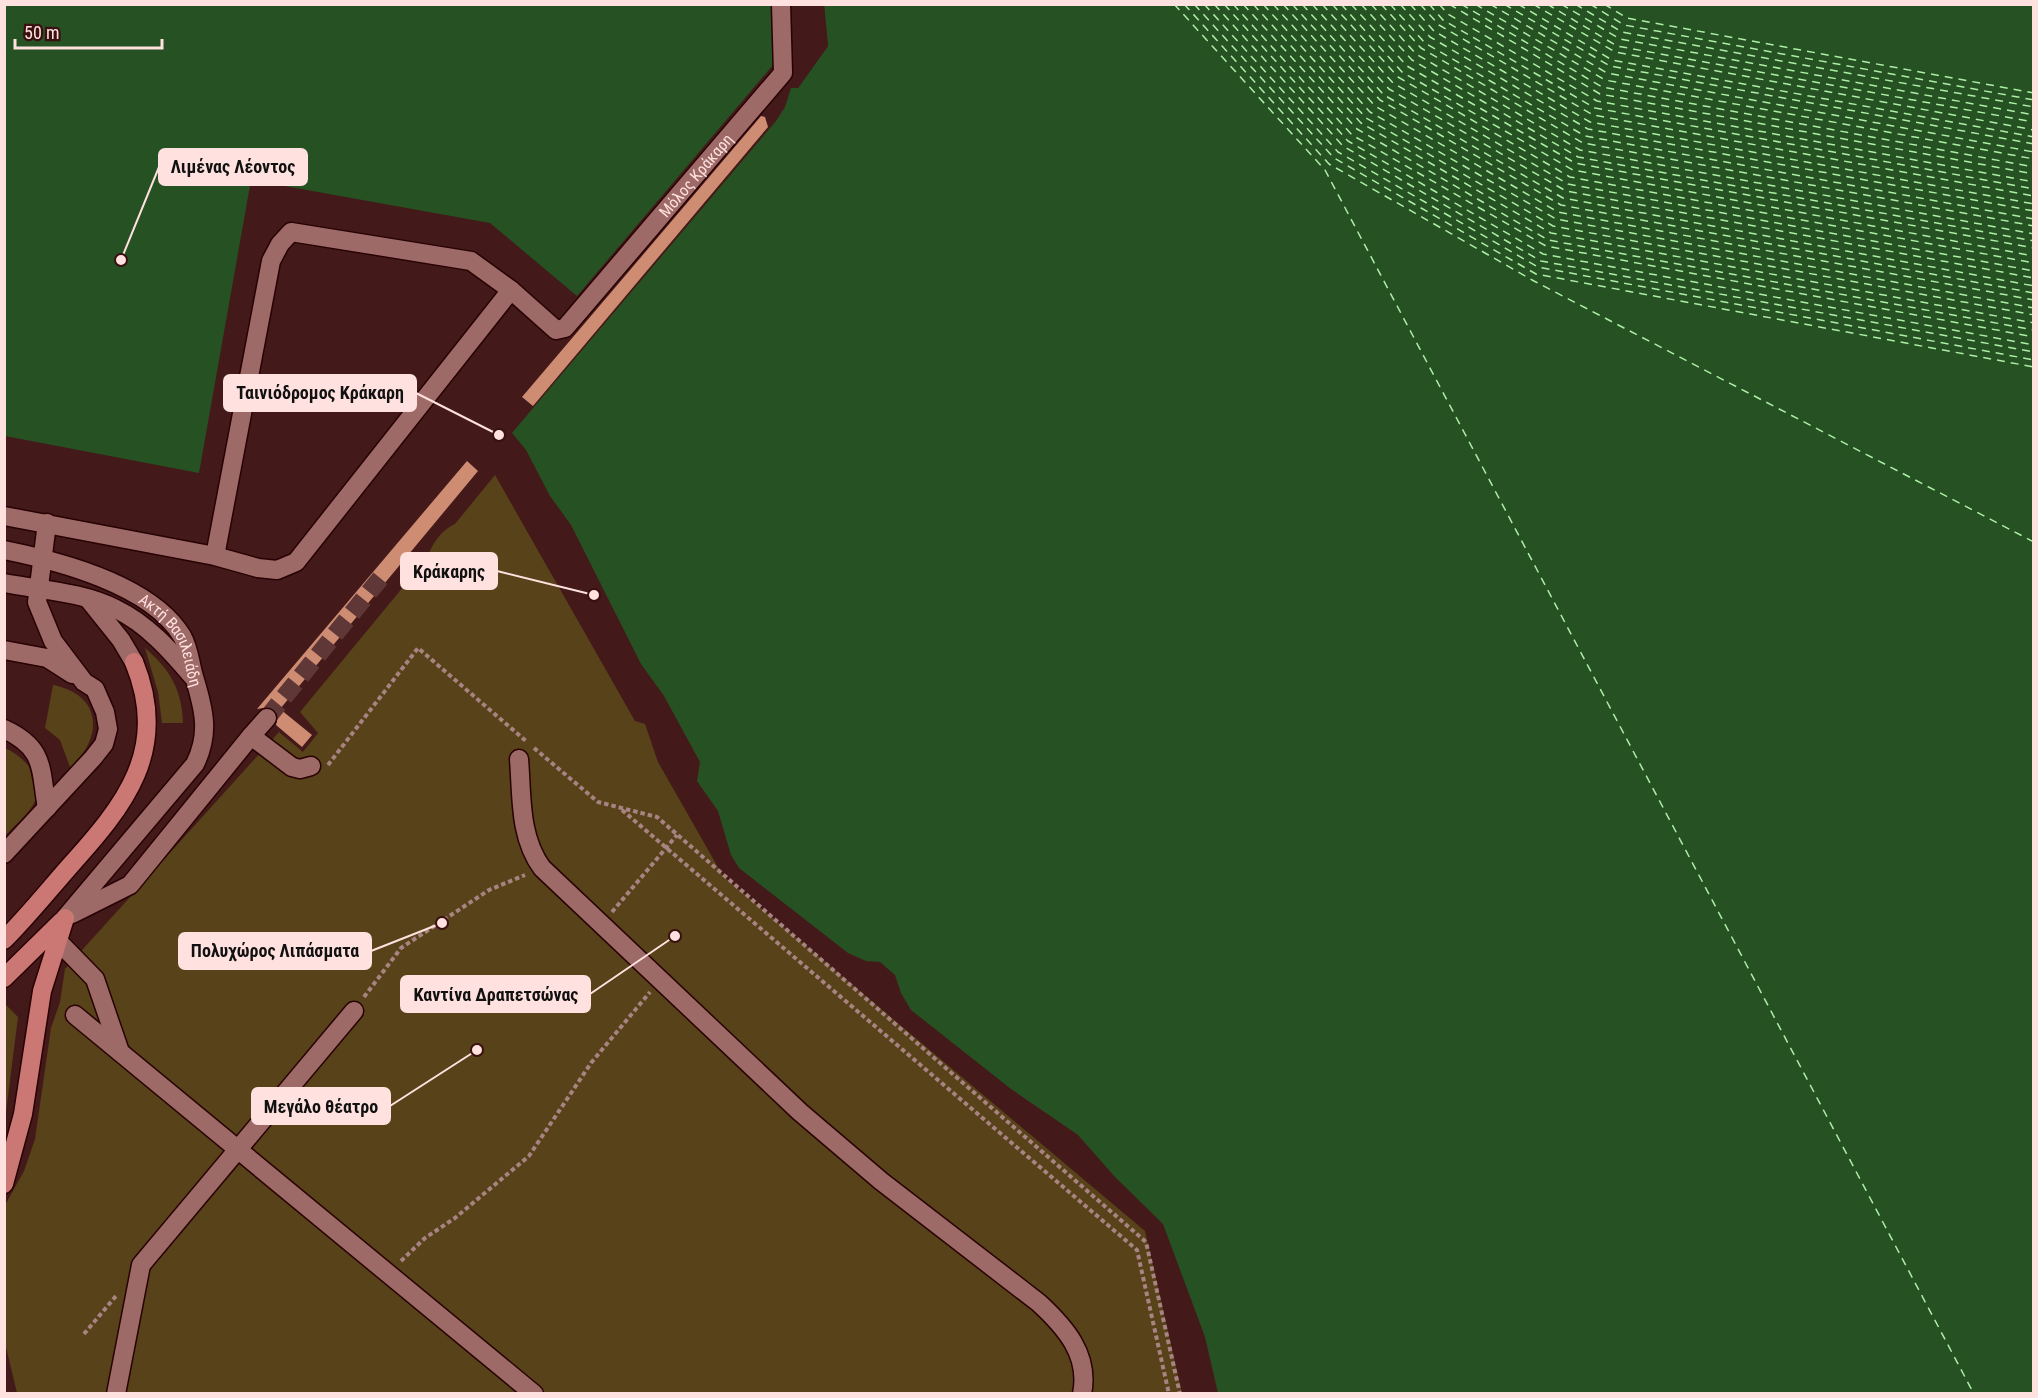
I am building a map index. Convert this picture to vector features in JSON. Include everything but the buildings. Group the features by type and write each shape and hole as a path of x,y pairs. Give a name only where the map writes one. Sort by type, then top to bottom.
{"main road":[{"path":"4,940 120,807 138,774 145,747 147,722 143,685 134,662"},
{"path":"4,1184 17,1136 37,1014 65,918"},
{"path":"4,978 65,918"},
{"path":"4,1156 17,1136"}],"street":[{"name":"Μόλος Κράκαρη","path":"511,290 549,326 556,330 565,328 783,73 781,4"},
{"path":"4,516 214,556 258,568 277,570 296,562 511,290 471,261 291,232 280,244 271,261 214,556"},
{"path":"47,523 37,602 46,628 84,682"},
{"name":"Ακτή Βασιλειάδη","path":"4,550 42,558 95,574 123,589 165,617 183,638 195,679"},
{"name":"Ακτή Βασιλειάδη","path":"4,583 87,599 116,609 142,625 167,646 195,679"},
{"path":"87,599 121,640 134,662"},
{"path":"4,650 47,658 95,689 105,712 108,729 104,744 4,854"},
{"path":"65,918 195,764 204,741 206,717 195,679"},
{"path":"65,918 130,885 267,718"},
{"path":"4,729 20,738 36,753 43,771 47,807"},
{"path":"251,736 292,767 300,770 319,766"},
{"path":"519,759 526,836 532,854 542,868 800,1112 881,1181 1039,1303 1056,1319 1069,1334 1079,1354 1085,1380 1082,1394"},
{"path":"57,940 95,979 120,1052"},
{"path":"116,1394 141,1265 354,1011"},
{"path":"75,1015 534,1394"}],"path":[{"path":"319,766 418,648 598,802 657,817 1146,1242 1180,1394"},
{"path":"619,807 1137,1250 1169,1394"},
{"path":"602,924 677,835"},
{"path":"354,1011 376,977 401,948 489,891 542,868"},
{"path":"389,1273 424,1238 455,1218 529,1156 591,1063 661,980"},
{"path":"84,1334 120,1291"}],"shaded area":[{"path":"4,5 772,5 773,65 577,296 490,223 251,180 199,473 5,436"},
{"path":"824,5 2033,5 2033,1393 1218,1393 1205,1337 1163,1224 1115,1177 1078,1135 1011,1089 911,1010 901,993 895,975 880,962 866,961 848,953 739,868 731,855 718,811 697,781 700,762 664,696 641,664 571,525 550,496 526,450 512,433 776,121 785,107 791,88 798,88 828,46"},
{"path":"495,475 635,721 645,724 658,762 723,876 1145,1231 1182,1393 17,1393 5,1343 4,1207 24,1171 35,1139 51,1028 60,1002 65,969 279,732 303,752 318,733 300,712 427,558 438,538 455,524"},
{"path":"145,648 168,672 173,681 180,700 183,723 162,723 158,692"},
{"path":"53,685 81,697 89,707 93,718 93,730 89,743 70,767 60,740 45,728"},
{"path":"5,748 28,765 33,772 38,789 31,808 5,836"},
{"path":"5,1004 18,1017 5,1120"}],"pier":[{"path":"821,5 824,5 828,46 798,88 791,88 791,85 796,85 825,45"}],"ferry route":[{"path":"1174,4 1325,170 1974,1394"},
{"path":"1184,4 1329,164 1534,281 2034,542"},
{"path":"1194,4 1334,158 1536,274 2034,367"},
{"path":"1204,4 1338,152 1538,267 2034,360"},
{"path":"1214,4 1343,146 1541,261 2034,352"},
{"path":"1224,4 1348,141 1543,254 2034,345"},
{"path":"1233,4 1352,135 1546,246 2034,337"},
{"path":"1243,4 1357,129 1548,240 2034,330"},
{"path":"1253,4 1361,123 1551,233 2034,323"},
{"path":"1263,4 1366,118 1553,226 2034,315"},
{"path":"1273,4 1370,112 1556,219 2034,308"},
{"path":"1283,4 1375,106 1558,212 2034,300"},
{"path":"1292,4 1380,100 1561,205 2034,293"},
{"path":"1302,4 1384,95 1563,198 2034,286"},
{"path":"1312,4 1389,89 1566,191 2034,278"},
{"path":"1322,4 1393,83 1568,184 2034,271"},
{"path":"1332,4 1398,77 1570,177 2034,263"},
{"path":"1341,4 1402,72 1573,170 2034,256"},
{"path":"1351,4 1407,66 1575,163 2034,248"},
{"path":"1361,4 1412,60 1578,157 2034,241"},
{"path":"1371,4 1416,54 1580,150 2034,234"},
{"path":"1381,4 1421,48 1583,143 2034,226"},
{"path":"1390,4 1425,43 1585,136 2034,219"},
{"path":"1400,4 1430,37 1588,129 2034,211"},
{"path":"1410,4 1434,31 1590,122 2034,204"},
{"path":"1420,4 1439,25 1593,115 2034,196"},
{"path":"1429,4 1443,20 1595,108 2034,189"},
{"path":"1439,4 1448,14 1597,101 2034,182"},
{"path":"1449,4 1600,94 2034,174"},
{"path":"1461,4 1602,87 2034,167"},
{"path":"1475,4 1605,80 2034,159"},
{"path":"1490,4 1607,73 2034,152"},
{"path":"1504,4 1610,66 2034,144"},
{"path":"1518,4 1612,60 2034,137"},
{"path":"1533,4 1615,52 2034,130"},
{"path":"1547,4 1617,46 2034,122"},
{"path":"1561,4 1620,39 2034,115"},
{"path":"1575,4 1622,32 2034,107"},
{"path":"1590,4 1624,25 2034,100"},
{"path":"1604,4 1627,18 2034,93"}],"tunnel":[{"path":"267,718 383,575"}],"place":[{"name":"Λιμένας Λέοντος","path":"121,260"},
{"name":"Ταινιόδρομος Κράκαρη","path":"499,435"},
{"name":"Κράκαρης","path":"594,595"},
{"name":"Πολυχώρος Λιπάσματα","path":"442,923"},
{"name":"Καντίνα Δραπετσώνας","path":"675,936"},
{"name":"Μεγάλο θέατρο","path":"477,1050"}]}
